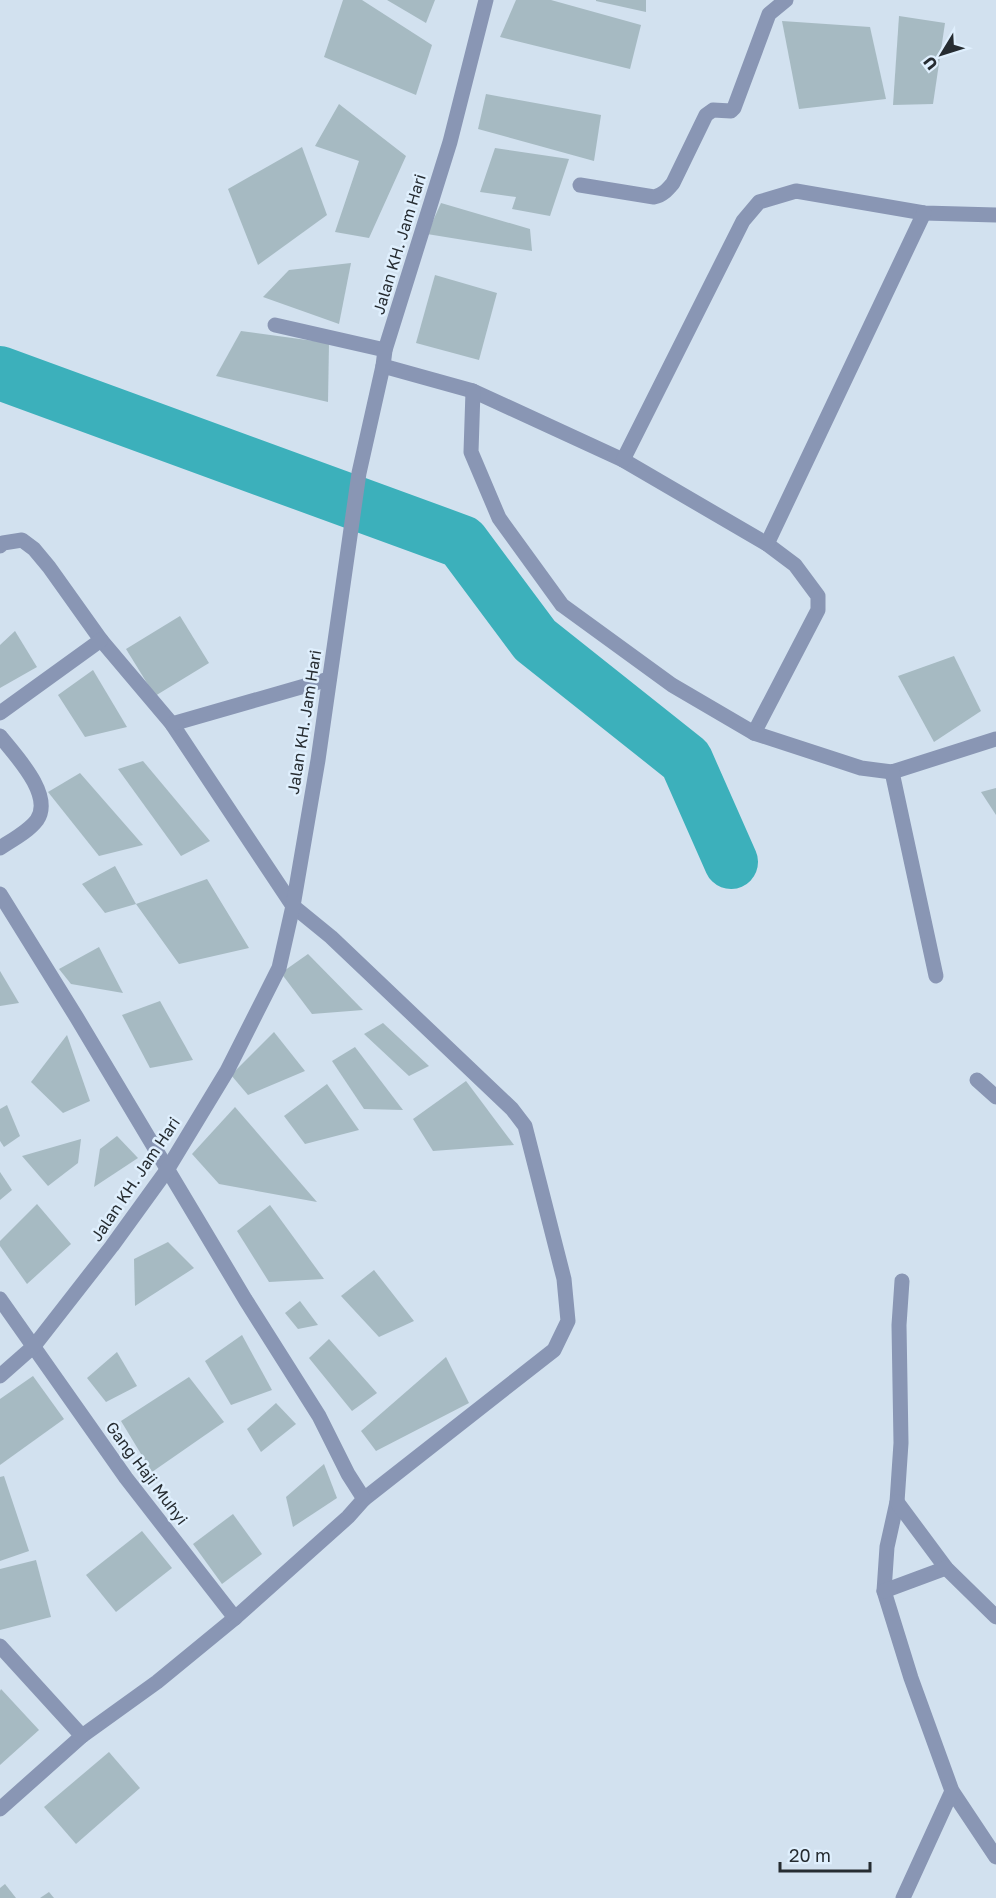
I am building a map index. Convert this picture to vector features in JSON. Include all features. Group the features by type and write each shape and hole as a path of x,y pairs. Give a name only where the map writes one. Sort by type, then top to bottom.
{"street":[{"name":"Jalan KH. Jam Hari","path":"0,1376 34,1346 112,1246 167,1170 227,1071 279,968 293,906 359,473 385,350 450,142 486,0"},
{"path":"580,185 654,197 666,192 673,183 706,115 713,110 731,111 734,108 769,14 786,0"},
{"path":"623,460 743,221 759,202 796,191 924,213 996,215"},
{"path":"767,544 924,213"},
{"path":"275,325 385,350"},
{"path":"383,366 473,391 623,460 767,544 795,565 818,596 818,610 754,733"},
{"path":"473,391 471,452 499,518 562,605 672,685 754,733 861,768 892,772 996,739"},
{"path":"0,546 3,543 22,540 34,549 100,640 172,724 293,906 331,937 512,1109 525,1126 564,1279 568,1321 554,1350 364,1499 348,1517 235,1618 157,1682 82,1736 0,1809"},
{"path":"0,714 100,640"},
{"path":"172,724 329,679"},
{"path":"0,736 36,784 42,810 36,821 0,848"},
{"path":"892,772 936,976"},
{"path":"0,894 319,1416 348,1474 364,1499"},
{"path":"977,1080 996,1097"},
{"path":"902,1281 899,1325 901,1443 897,1502 887,1547 884,1591 911,1678 952,1791 996,1857"},
{"name":"Gang Haji Muhyi","path":"0,1299 126,1478 235,1618"},
{"path":"897,1502 946,1568 996,1617"},
{"path":"884,1591 946,1568"},
{"path":"0,1646 82,1736"},
{"path":"903,1898 952,1791"}],"building":[{"path":"343,0 362,0 432,45 416,95 324,57"},
{"path":"387,0 435,0 426,23"},
{"path":"516,0 551,0 641,25 630,69 500,37"},
{"path":"646,0 646,12 596,1"},
{"path":"899,16 945,23 933,104 893,105"},
{"path":"782,21 870,27 886,99 799,109"},
{"path":"486,94 601,115 594,161 478,129"},
{"path":"339,104 406,156 369,238 335,232 359,161 315,146"},
{"path":"302,147 327,215 258,265 228,189"},
{"path":"495,148 569,159 550,216 512,209 516,197 480,192"},
{"path":"441,203 530,229 532,251 427,234"},
{"path":"351,263 339,324 263,297 289,270"},
{"path":"435,275 497,293 479,360 416,343"},
{"path":"241,331 329,343 328,402 216,376"},
{"path":"180,616 209,663 155,696 126,649"},
{"path":"15,631 37,667 0,688 0,645"},
{"path":"954,656 981,711 934,742 898,676"},
{"path":"93,670 127,727 85,737 58,695"},
{"path":"143,761 210,841 181,856 118,769"},
{"path":"80,773 143,845 99,856 48,792"},
{"path":"996,788 996,815 981,792"},
{"path":"115,866 136,904 105,913 82,884"},
{"path":"207,879 249,948 179,964 136,904"},
{"path":"99,947 123,993 71,984 59,969"},
{"path":"308,954 363,1010 312,1014 281,973"},
{"path":"0,971 19,1003 0,1006"},
{"path":"160,1001 193,1060 150,1068 122,1015"},
{"path":"383,1023 429,1066 409,1076 364,1034"},
{"path":"274,1032 305,1071 248,1095 231,1075"},
{"path":"67,1035 90,1101 63,1113 31,1082"},
{"path":"355,1047 403,1110 364,1109 332,1061"},
{"path":"466,1081 514,1145 433,1151 413,1119"},
{"path":"327,1084 359,1130 305,1144 284,1116"},
{"path":"7,1105 20,1136 4,1147 0,1141 0,1109"},
{"path":"235,1107 317,1202 219,1184 192,1154"},
{"path":"117,1136 138,1158 94,1187 100,1149"},
{"path":"81,1139 78,1163 48,1186 22,1156"},
{"path":"0,1172 12,1190 0,1200"},
{"path":"37,1204 71,1244 27,1284 0,1246 0,1241"},
{"path":"270,1205 324,1279 269,1282 237,1231"},
{"path":"168,1242 194,1268 135,1306 134,1259"},
{"path":"374,1270 414,1321 379,1337 341,1296"},
{"path":"300,1301 318,1325 298,1329 285,1313"},
{"path":"242,1335 272,1390 231,1405 205,1361"},
{"path":"329,1339 377,1393 352,1411 309,1358"},
{"path":"117,1352 137,1386 106,1402 87,1378"},
{"path":"446,1357 469,1403 376,1451 361,1431"},
{"path":"33,1376 64,1419 0,1465 0,1399"},
{"path":"189,1377 224,1422 152,1472 121,1421"},
{"path":"276,1403 296,1424 261,1452 247,1429"},
{"path":"324,1464 337,1498 293,1527 286,1497"},
{"path":"4,1476 29,1551 0,1561 0,1477"},
{"path":"233,1514 262,1554 222,1584 193,1544"},
{"path":"142,1531 172,1568 116,1612 86,1575"},
{"path":"36,1560 51,1617 0,1630 0,1569"},
{"path":"1,1689 39,1730 0,1765 0,1691"},
{"path":"109,1752 140,1788 76,1844 44,1807"},
{"path":"5,1884 16,1898 0,1898 0,1888"},
{"path":"49,1892 54,1898 40,1898"}],"waterway":[{"path":"0,373 462,542 535,640 686,760 731,862"}]}
